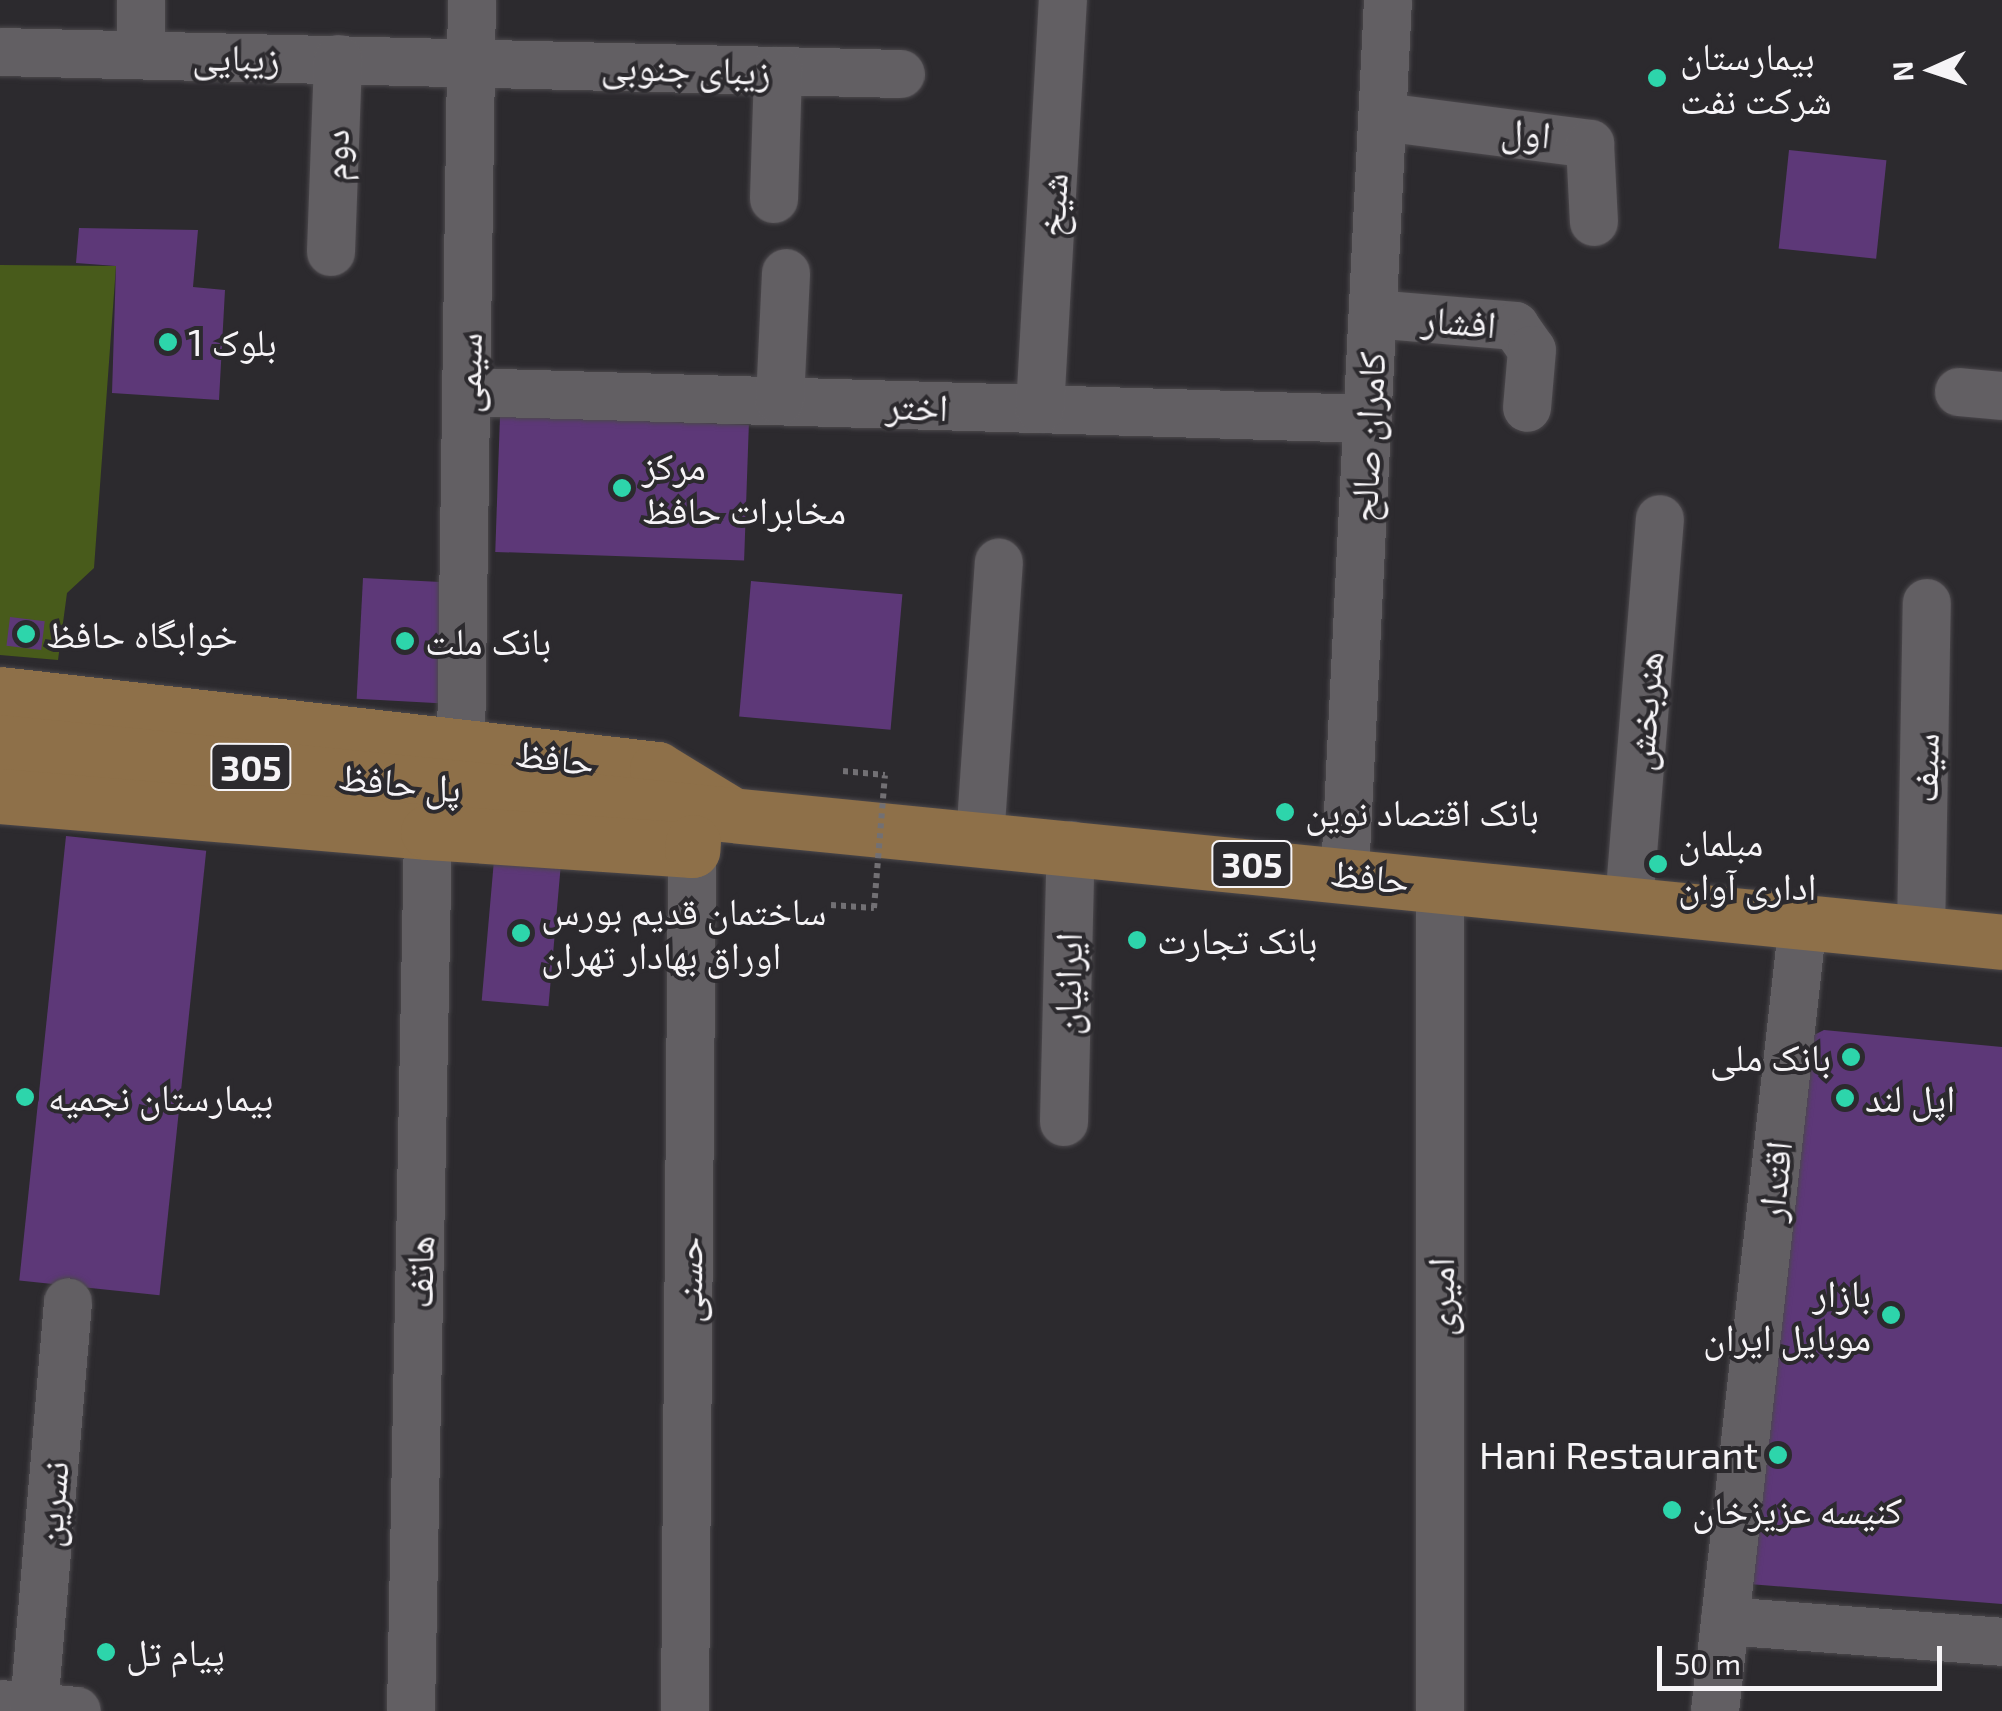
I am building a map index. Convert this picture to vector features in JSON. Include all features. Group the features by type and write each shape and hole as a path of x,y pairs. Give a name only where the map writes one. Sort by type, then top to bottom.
{"main road":[{"name":"حافظ","path":"0,694 657,769 708,828"},
{"name":"پل حافظ","path":"0,742 501,792"},
{"name":"حافظ","path":"501,792 708,828"},
{"name":"حافظ","path":"0,796 428,832 708,828 1070,845 2002,942"}],"street":[{"path":"141,0 141,54"},
{"name":"سیمی","path":"461,746 472,0"},
{"name":"شیخ","path":"1040,410 1063,0"},
{"name":"کامران صالح","path":"1345,873 1388,0"},
{"name":"زیبایی","path":"0,52 471,62"},
{"name":"دوم","path":"331,252 338,59"},
{"name":"زیبای جنوبی","path":"471,62 901,74"},
{"path":"774,200 778,71"},
{"name":"اول","path":"1382,117 1590,144 1594,222"},
{"path":"780,402 786,273"},
{"name":"افشار","path":"1374,314 1515,326 1532,350 1527,408"},
{"name":"اختر","path":"466,392 1368,419"},
{"name":"هنربخش","path":"1629,903 1660,518"},
{"path":"980,839 999,563"},
{"name":"سیف","path":"1921,933 1927,603"},
{"name":"حسنی","path":"685,1711 708,828"},
{"name":"هاتف","path":"411,1711 428,832"},
{"name":"ایرانیان","path":"1064,1122 1070,845"},
{"name":"امیری","path":"1440,883 1440,1711"},
{"name":"اقتدار","path":"1714,1711 1803,921"},
{"name":"نسرین","path":"37,1707 68,1302"},
{"path":"1724,1621 2002,1642"}],"path":[{"path":"831,905 874,908 885,775 843,772"}],"green space":[{"path":"0,265 116,266 94,568 67,593 58,660 0,655"}],"building":[{"path":"1789,150 1886,160 1876,259 1779,248"},
{"name":"بلوک 1","path":"79,228 198,230 193,287 225,290 219,400 112,393 116,266 76,263"},
{"name":"مرکز مخابرات حافظ","path":"500,416 749,425 744,561 495,552"},
{"name":"بانک ملت","path":"363,578 455,583 449,704 357,699"},
{"path":"751,581 902,594 891,730 739,716"},
{"name":"خوابگاه حافظ","path":"10,617 45,621 41,650 6,646"},
{"path":"66,836 206,851 160,1295 19,1281"},
{"name":"ساختمان قدیم بورس اوراق بهادار تهران","path":"494,860 561,866 548,1006 482,1000"},
{"name":"بازار موبایل ایران","path":"1824,1030 2002,1047 2002,1604 1749,1584 1810,1037"}],"place":[{"name":"بیمارستان شرکت نفت","path":"1657,78"},
{"name":"بلوک 1","path":"168,342"},
{"name":"مرکز مخابرات حافظ","path":"622,488"},
{"name":"خوابگاه حافظ","path":"26,634"},
{"name":"بانک ملت","path":"405,641"},
{"name":"بانک اقتصاد نوین","path":"1285,812"},
{"name":"مبلمان اداری آوان","path":"1658,864"},
{"name":"ساختمان قدیم بورس اوراق بهادار تهران","path":"521,933"},
{"name":"بانک تجارت","path":"1137,940"},
{"name":"بانک ملی","path":"1851,1057"},
{"name":"بیمارستان نجمیه","path":"25,1097"},
{"name":"اپل لند","path":"1845,1098"},
{"name":"بازار موبایل ایران","path":"1891,1315"},
{"name":"Hani Restaurant","path":"1778,1455"},
{"name":"کنیسه عزیزخان","path":"1672,1510"},
{"name":"پیام تل","path":"106,1652"}]}
